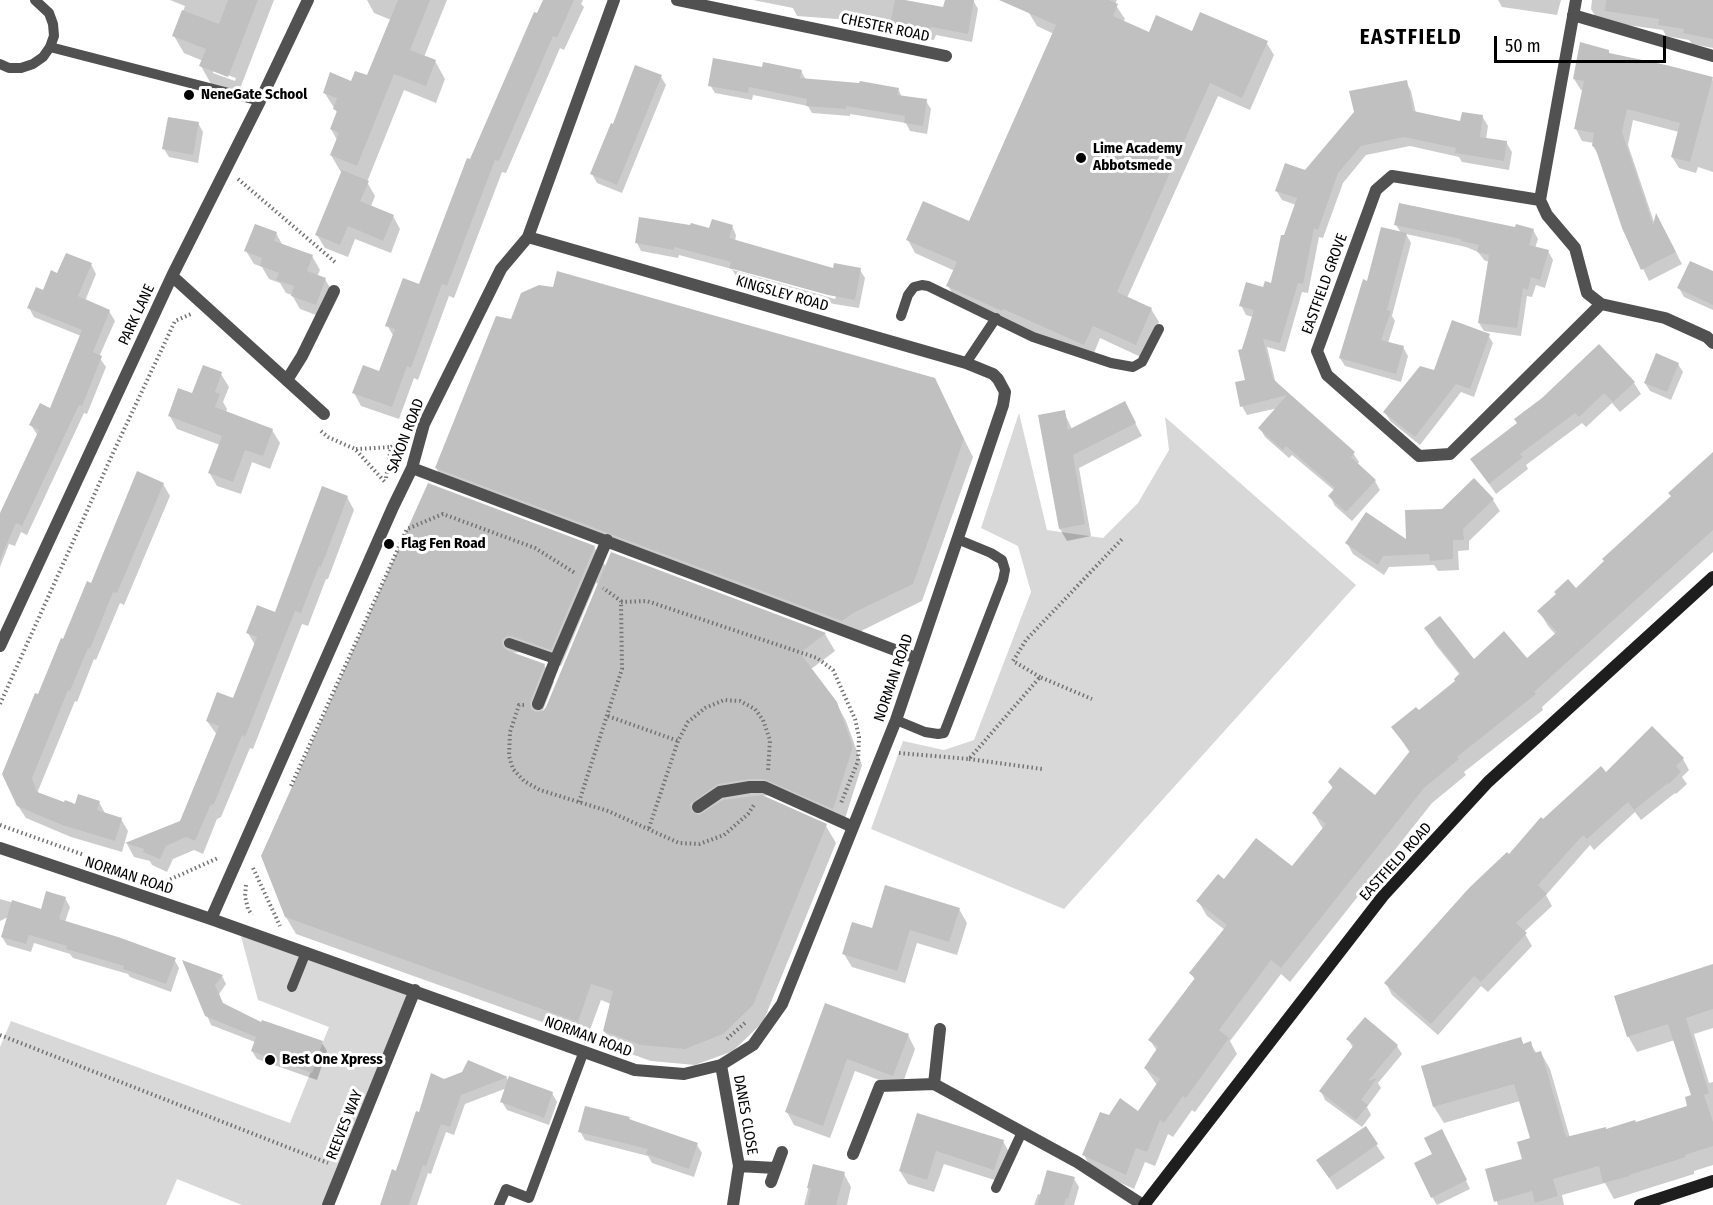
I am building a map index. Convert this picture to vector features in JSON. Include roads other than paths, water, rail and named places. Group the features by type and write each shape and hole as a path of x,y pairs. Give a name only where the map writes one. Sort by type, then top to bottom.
{"street":[{"name":"PARK LANE","path":"0,646 172,276 308,0"},
{"name":"SAXON ROAD","path":"211,919 412,468 424,424 501,269 528,237 614,0"},
{"name":"CHESTER ROAD","path":"676,0 946,56"},
{"path":"1576,0 1540,200 1547,215 1575,248 1587,293 1601,304 1665,318 1707,337 1713,343"},
{"path":"1573,15 1713,56"},
{"name":"EASTFIELD GROVE","path":"1540,200 1392,176 1376,190 1317,351 1327,375 1419,456 1450,454 1601,304"},
{"name":"KINGSLEY ROAD","path":"528,237 966,363 993,374 998,379 1005,392 1003,405"},
{"path":"172,276 324,414"},
{"path":"287,380 302,356 334,291"},
{"name":"NORMAN ROAD","path":"0,848 416,990 635,1070 684,1074 721,1065 753,1045 782,1004 896,720 1003,405"},
{"path":"412,468 916,658"},
{"path":"538,704 607,540"},
{"name":"EASTFIELD ROAD","path":"1143,1205 1399,879 1488,782 1713,577"},
{"path":"698,807 720,792 764,787 853,827"},
{"name":"REEVES WAY","path":"328,1205 416,990"},
{"path":"934,1083 940,1029"},
{"name":"DANES CLOSE","path":"721,1065 739,1166 733,1205"},
{"path":"853,1154 880,1086 934,1083 1077,1162 1143,1205"},
{"path":"771,1182 782,1152"},
{"path":"739,1166 775,1168"},
{"path":"1640,1205 1713,1181"}],"lane":[{"path":"0,64 15,68 33,64 43,57 50,47 54,36 53,24 49,13 35,0"},
{"path":"50,47 260,101"},
{"path":"901,316 908,295 914,287 928,285 1033,337 1111,363 1134,367 1142,362 1159,329"},
{"path":"966,363 996,318"},
{"path":"896,720 925,732 938,735 944,733 1003,580 1005,570 1002,560 957,539"},
{"path":"509,643 555,660"},
{"path":"292,987 306,952"},
{"path":"500,1205 506,1189 529,1198 584,1051"},
{"path":"996,1188 1022,1132"}],"place":[{"name":"NeneGate School","path":"189,95"},
{"name":"Lime Academy Abbotsmede","path":"1081,158"},
{"name":"Flag Fen Road","path":"389,544"},
{"name":"Best One Xpress","path":"270,1060"}],"district":[{"name":"EASTFIELD","path":"1411,38"}]}
